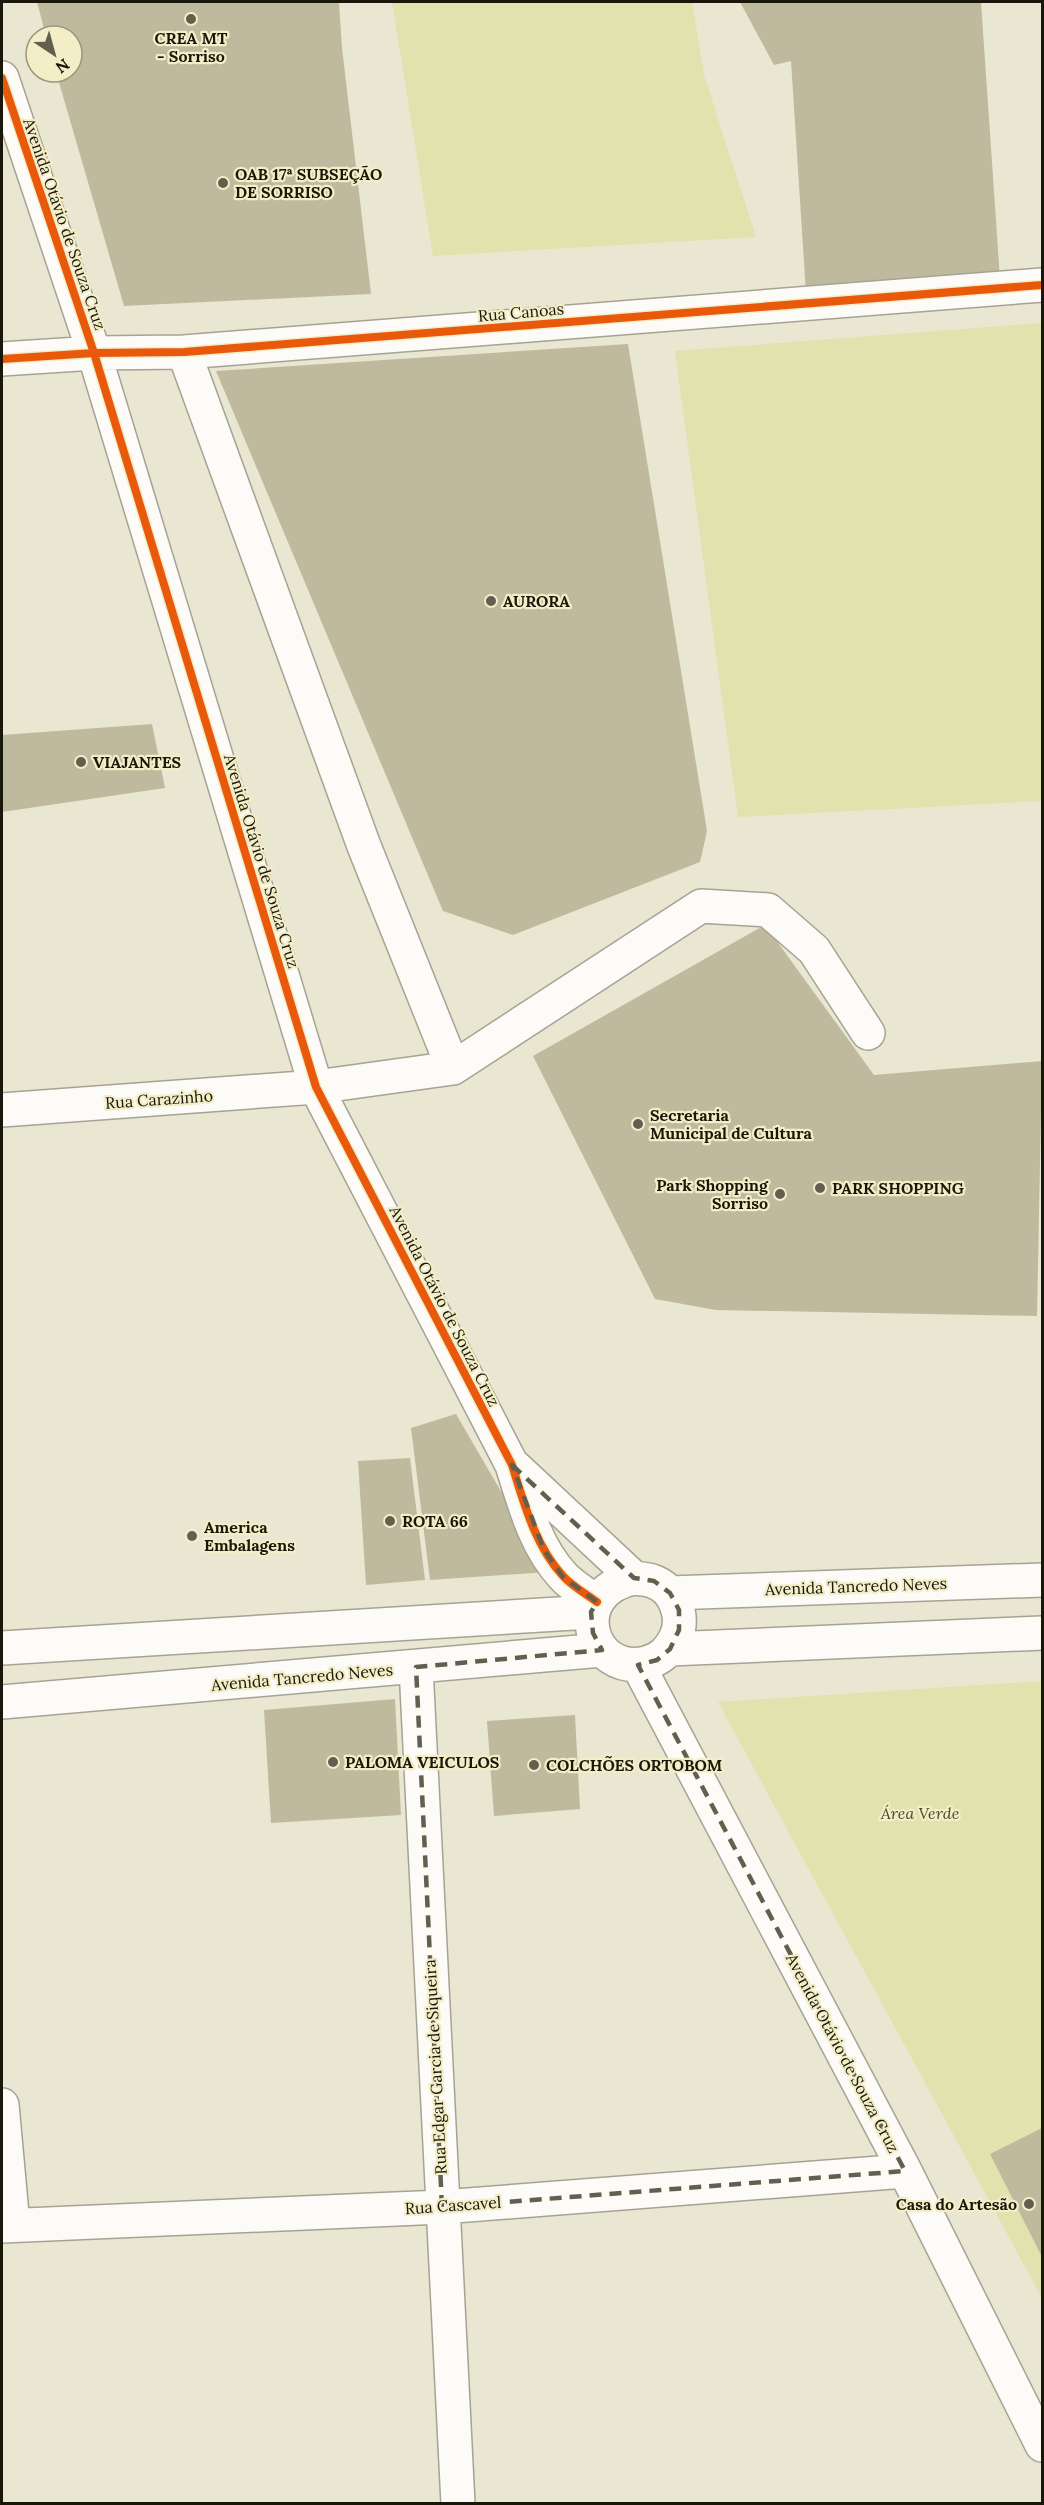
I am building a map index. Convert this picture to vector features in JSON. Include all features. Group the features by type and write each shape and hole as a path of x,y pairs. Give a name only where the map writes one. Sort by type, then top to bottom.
{"street":[{"name":"Avenida Otávio de Souza Cruz","path":"2,78 94,353 316,1087 513,1465 527,1513 544,1550 563,1577 594,1607"},
{"name":"Rua Canoas","path":"2,359 94,353 184,352 1042,285"},
{"path":"184,352 364,846 453,1068 701,906 768,910 814,950 868,1033"},
{"name":"Rua Carazinho","path":"2,1110 316,1087 453,1068"},
{"name":"Avenida Otávio de Souza Cruz","path":"513,1465 634,1578"},
{"path":"634,1578 654,1581 670,1593 678,1610 680,1630 670,1649 657,1660 638,1665 618,1662 602,1650 593,1633 594,1607 606,1589 620,1581 634,1578"},
{"name":"Avenida Tancredo Neves","path":"670,1593 1042,1580"},
{"path":"2,1648 594,1607"},
{"path":"670,1649 1042,1633"},
{"name":"Avenida Tancredo Neves","path":"2,1701 602,1650"},
{"name":"Avenida Otávio de Souza Cruz","path":"638,1665 905,2171 1042,2445"},
{"name":"Rua Edgar Garcia de Siqueira","path":"416,1667 458,2504"},
{"path":"2,2104 7,2225"},
{"name":"Rua Cascavel","path":"7,2225 442,2207 905,2171"}],"highlighted area":[{"path":"512,1465 634,1578 654,1581 670,1593 679,1610 679,1630 670,1649 657,1660 638,1665 905,2171 442,2207 416,1667 602,1650 593,1633 591,1612 597,1602 563,1577 544,1550"}],"green space":[{"path":"392,2 692,2 704,75 756,237 433,256"},
{"path":"1042,323 1042,811 1041,801 738,817 675,351"},
{"name":"Área Verde","path":"1042,1681 1042,2298 718,1702"}],"building":[{"name":"OAB 17ª SUBSEÇÃO DE SORRISO","path":"37,2 339,2 342,48 371,294 124,306 59,84 84,84 84,24 43,24"},
{"path":"740,2 981,2 1000,279 806,293 791,61 774,65"},
{"name":"AURORA","path":"628,344 707,831 700,862 513,935 443,911 216,371"},
{"name":"VIAJANTES","path":"152,724 165,788 2,812 2,735"},
{"name":"PARK SHOPPING","path":"765,925 874,1075 1042,1061 1037,1316 716,1310 655,1299 533,1056"},
{"path":"456,1414 548,1572 430,1580 411,1428"},
{"name":"ROTA 66","path":"410,1458 425,1580 366,1585 358,1461"},
{"name":"PALOMA VEICULOS","path":"395,1699 401,1815 271,1823 264,1710"},
{"name":"COLCHÕES ORTOBOM","path":"575,1715 580,1809 494,1816 487,1721"},
{"name":"Casa do Artesão","path":"1042,2128 1042,2254 1041,2255 990,2154"}],"cycle path":[{"path":"2,78 94,353 316,1087 512,1465 532,1524 545,1551 567,1580 597,1602"},
{"path":"2,359 94,353 184,352 1042,285"}],"place":[{"name":"CREA MT - Sorriso","path":"191,19"},
{"name":"OAB 17ª SUBSEÇÃO DE SORRISO","path":"223,183"},
{"name":"AURORA","path":"491,601"},
{"name":"VIAJANTES","path":"81,762"},
{"name":"Secretaria Municipal de Cultura","path":"638,1124"},
{"name":"PARK SHOPPING","path":"820,1188"},
{"name":"Park Shopping Sorriso","path":"780,1194"},
{"name":"ROTA 66","path":"390,1521"},
{"name":"America Embalagens","path":"192,1536"},
{"name":"PALOMA VEICULOS","path":"333,1762"},
{"name":"COLCHÕES ORTOBOM","path":"534,1765"},
{"name":"Casa do Artesão","path":"1029,2204"}]}
